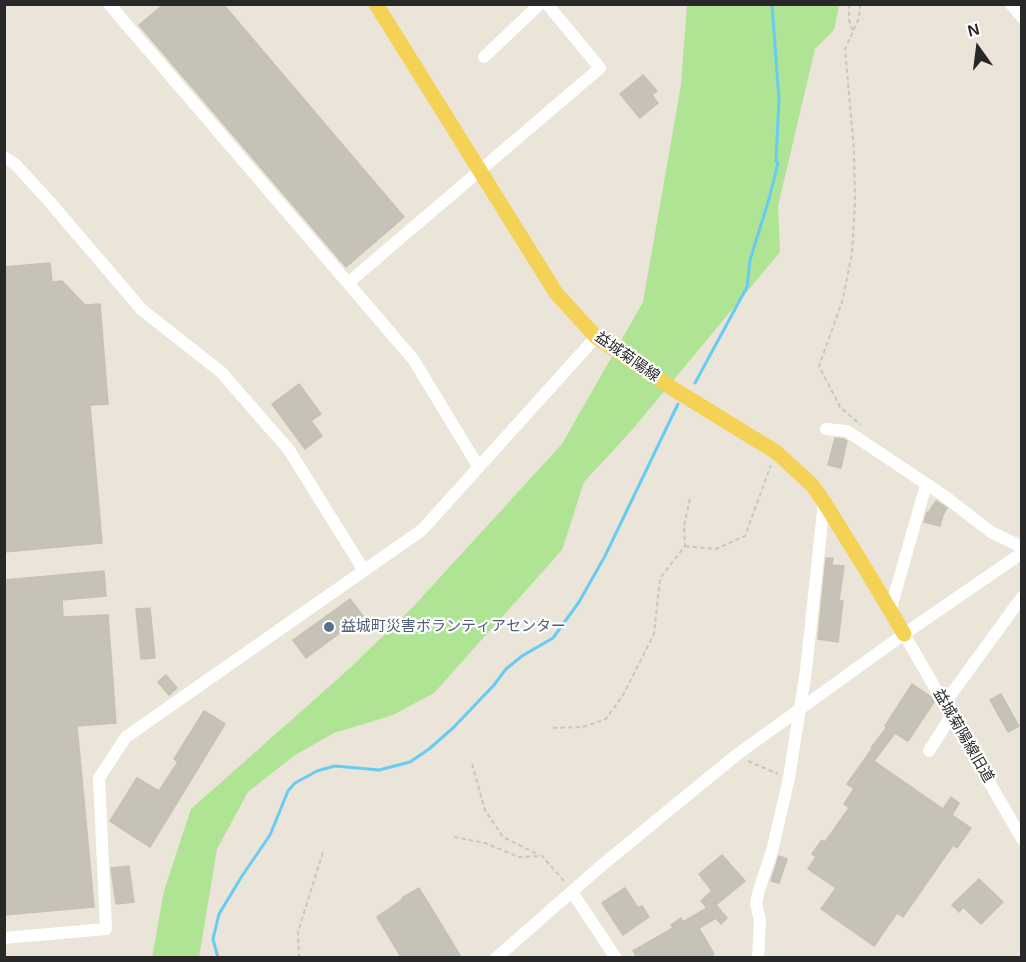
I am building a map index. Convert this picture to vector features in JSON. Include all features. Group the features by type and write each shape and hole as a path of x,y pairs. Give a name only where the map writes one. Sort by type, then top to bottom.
{"main road":[{"name":"益城菊陽線","path":"376,4 556,293 596,337 675,390 776,452 812,485 903,634"}],"street":[{"path":"109,4 413,359 478,466"},
{"path":"484,57 540,4"},
{"path":"348,283 600,68 547,4"},
{"path":"1011,4 1022,17"},
{"path":"4,157 15,164 48,200 142,310 221,372 290,450 363,569"},
{"path":"4,938 106,929 99,778 126,737 363,569 422,530 596,337"},
{"path":"826,429 847,431 943,495 991,532 1022,547"},
{"path":"890,610 926,484"},
{"path":"758,957 760,921 756,904 772,851 789,778 806,670 824,502"},
{"path":"496,957 735,756 903,634 1022,553"},
{"path":"944,704 1022,597"},
{"name":"益城菊陽線旧道","path":"903,634 1022,839"},
{"path":"929,751 951,716"},
{"path":"572,891 616,957"}],"path":[{"path":"849,4 849,20 853,31"},
{"path":"860,4 859,18 845,49 854,150 855,202 852,254 842,302 819,366 840,407 865,428"},
{"path":"685,546 716,549 745,536 776,452"},
{"path":"553,728 584,728 606,719 623,695 654,634 660,578 685,546 684,526 690,498"},
{"path":"735,756 789,778"},
{"path":"472,764 485,810 503,837 542,856 572,891"},
{"path":"454,837 485,843 519,856 542,856"},
{"path":"299,957 298,932 323,852"}],"green space":[{"path":"687,5 839,5 834,30 815,49 778,206 780,252 632,430 584,482 562,550 434,693 393,715 334,733 295,755 248,792 217,849 199,957 152,958 164,891 191,809 350,668 412,608 562,444 643,302 681,85"}],"building":[{"path":"164,4 223,4 404,217 346,267 139,25"},
{"path":"643,75 657,91 652,95 658,103 640,118 620,94"},
{"path":"50,263 52,282 62,281 85,305 100,304 108,404 90,405 102,543 4,552 4,267"},
{"path":"299,384 321,414 311,421 322,436 305,449 272,404"},
{"path":"835,438 847,441 841,468 828,465"},
{"path":"936,501 947,508 940,526 924,522 927,512"},
{"path":"826,558 833,558 832,565 844,566 839,601 843,601 838,642 818,639"},
{"path":"104,571 106,596 62,600 63,617 108,615 116,723 77,726 94,907 4,915 4,580"},
{"path":"350,599 363,616 306,658 293,640"},
{"path":"150,608 155,658 141,659 136,609"},
{"path":"166,675 177,688 169,695 158,682"},
{"path":"912,684 930,696 934,702 908,741 895,733 874,761 943,809 951,797 959,803 952,815 971,828 957,848 953,845 903,917 897,913 874,946 821,909 836,888 808,869 816,857 812,854 822,840 825,842 849,808 844,804 854,789 847,784 887,727 885,726"},
{"path":"1001,694 1019,726 1008,732 990,700"},
{"path":"204,711 225,724 150,847 110,821 137,778 159,791 178,762 174,759"},
{"path":"722,855 745,881 716,905 727,918 721,924 716,918 699,928 714,954 709,957 637,957 633,951 673,928 671,925 681,918 683,922 707,908 701,901 712,891 699,874"},
{"path":"779,856 787,859 779,883 771,881"},
{"path":"129,866 134,902 116,904 111,868"},
{"path":"979,879 1003,902 981,924 963,907 959,912 952,905"},
{"path":"419,888 461,957 401,957 377,917"},
{"path":"625,888 638,908 642,906 649,917 623,935 602,903"}],"waterway":[{"path":"695,383 747,287 750,260 778,163 776,162 779,99 772,4"},
{"path":"218,958 213,939 219,914 270,835 288,791 295,783 317,771 335,766 379,770 410,762 453,728 506,669 522,656 553,638 579,602 605,556 678,404"}],"place":[{"name":"益城町災害ボランティアセンター","path":"329,627"}]}
